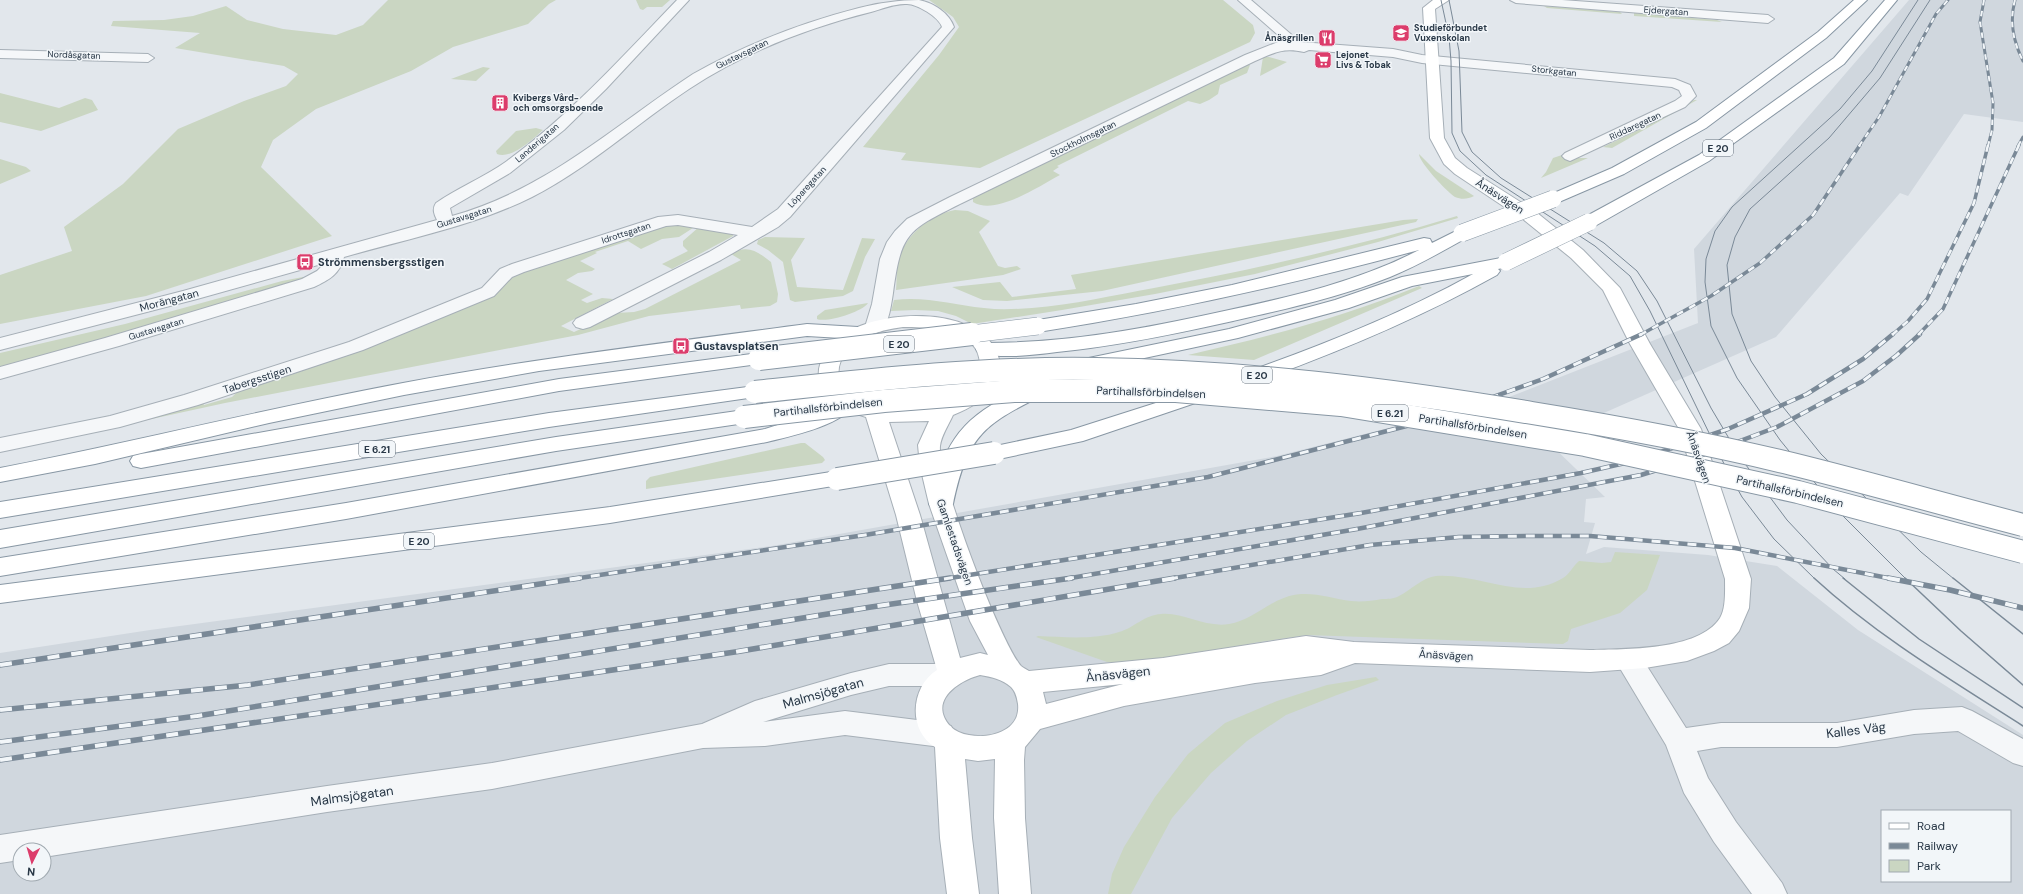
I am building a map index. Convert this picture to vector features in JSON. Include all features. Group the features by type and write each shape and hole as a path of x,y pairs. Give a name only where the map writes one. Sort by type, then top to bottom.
{"main road":[{"name":"E 20","path":"0,490 165,456 559,384 1038,326 1125,313 1205,297 1333,268 1462,233 1553,199 1618,171 1701,125 1822,36 1861,0"},
{"name":"E 20","path":"0,594 610,515 994,453 1075,436 1130,419 1298,361 1408,314 1466,285 1506,262 1589,222 1704,158 1839,61 1891,0"},
{"name":"Ånäsvägen","path":"1017,676 1057,680 1163,669 1306,646 1354,652 1571,660 1628,660 1673,654 1713,641 1730,625 1737,605 1738,579 1692,436 1640,344 1612,288 1577,254 1530,216 1461,171 1449,160 1442,150 1437,138 1427,59 1429,8 1436,1"},
{"path":"986,349 1053,348 1106,341 1178,328 1306,298 1383,273 1462,233"},
{"path":"867,330 844,342 834,353 828,368 830,383 835,392 860,409 876,414 910,416 945,410 972,397 1039,376 1106,359 1231,334 1342,304 1408,281 1506,262"},
{"path":"0,475 95,457 269,416 404,389 539,365 807,330 867,330 904,321 935,322 953,327 970,334 986,349 990,356 991,370 986,381 972,397"},
{"path":"941,504 947,476 968,437 977,425 995,412 1106,359"},
{"name":"Partihallsförbindelsen","path":"0,510 549,420 755,392 881,378 1006,370 1094,368 1179,371 1284,378 1412,394 1622,428 1791,464 2023,525"},
{"name":"Partihallsförbindelsen","path":"0,539 556,444 744,417 884,401 1014,391 1176,391 1341,405 1585,445 1798,492 1972,537 2023,552"},
{"path":"0,567 346,511 767,435 820,419 848,402"},
{"name":"Gamlestadsvägen","path":"945,410 929,445 932,466 941,504 983,621 1032,700 1030,720"},
{"path":"876,414 908,515 949,673"},
{"name":"Ånäsvägen","path":"1030,720 1124,695 1255,672 1321,664 1354,652"},
{"path":"1017,676 996,666 980,664 965,666 949,673 933,690 929,704 932,724 945,738 963,747 979,750 996,747 1010,742 1023,732 1030,720"},
{"path":"945,738 963,894"},
{"path":"1010,742 1008,778 1012,868 1015,894"}],"street":[{"name":"Landerigatan","path":"447,222 442,214 442,206 511,165 538,144 620,68 683,0"},
{"name":"Gustavsgatan","path":"0,373 112,342 308,282 331,270 335,262 336,253 495,207 541,185 584,159 697,77 741,52 806,27 908,0"},
{"name":"Löparegatan","path":"583,323 715,256 755,233 784,213 948,27 947,22 943,18 908,0"},
{"path":"1244,0 1297,45"},
{"name":"Ejdergatan","path":"1516,0 1768,19"},
{"name":"Stockholmsgatan","path":"867,330 883,298 888,263 894,245 907,228 924,217 1250,58 1282,45 1297,45"},
{"name":"Storkgatan","path":"1297,45 1333,53 1393,59 1427,59 1675,83 1685,88"},
{"name":"Nordåsgatan","path":"0,54 148,58"},
{"name":"Riddaregatan","path":"1570,156 1680,104 1688,99 1689,96 1685,88"},
{"name":"Idrottsgatan","path":"502,278 506,273 518,268 664,221 678,220 755,233"},
{"name":"Morängatan","path":"0,344 190,295 336,253"},
{"name":"Tabergsstigen","path":"0,445 112,422 234,386 356,346 488,292 502,278"},
{"path":"1628,660 1679,741 1695,784 1725,832 1771,894"},
{"name":"Malmsjögatan","path":"703,736 755,713 851,684 889,675 949,673"},
{"name":"Kalles Väg","path":"1679,741 1722,735 1837,735 1914,722 1962,719 2023,754"},
{"name":"Malmsjögatan","path":"0,849 173,824 327,799 492,776 703,736 765,734 845,723 945,738"}],"shaded area":[{"path":"1909,0 2023,0 2023,122 1964,114 1908,196 1900,193 1776,337 1545,439 1605,497 1586,499 1584,522 1595,523 1586,554 1604,547 1708,555 1777,566 1858,630 2023,735 2023,894 0,894 0,653 150,630 772,546 1277,456 1504,399 1698,323 1694,249"}],"green space":[{"path":"388,0 556,0 549,4 528,24 453,47 411,71 316,109 273,140 261,167 332,236 146,296 0,324 0,275 72,251 64,227 123,184 178,129 244,101 286,86 298,74 284,66 175,48 200,33 111,26 113,21 164,20 193,16 226,6 247,20 283,29 336,35 363,25"},
{"path":"636,0 670,0 662,7 647,7 643,10 640,9"},
{"path":"929,0 1223,0 1253,25 1255,33 1250,42 980,168 901,160 906,153 863,147 939,55 959,27 953,17"},
{"path":"1544,6 1620,12 1622,14 1547,8"},
{"path":"1634,13 1717,20 1722,22 1634,16"},
{"path":"1263,57 1269,57 1287,62 1260,76"},
{"path":"1246,65 1250,65 1247,73 1220,85 1218,94 1209,100 1200,104 1188,101 1057,166 1059,167 1053,171 1060,175 1029,192 1005,203 982,205 973,202 973,197"},
{"path":"483,67 490,68 476,81 451,79"},
{"path":"0,93 59,108 85,98 92,100 98,110 41,131 0,122"},
{"path":"1694,100 1697,100 1612,148 1603,147 1645,127"},
{"path":"536,128 543,130 522,148 509,154 497,154 496,151 516,131"},
{"path":"1419,154 1436,171 1474,196 1460,199 1451,194 1428,170"},
{"path":"1562,155 1572,158 1588,158 1541,178 1546,172 1553,158"},
{"path":"0,159 26,167 31,171 0,184"},
{"path":"955,210 968,211 990,221 979,232 998,266 1005,268 1017,266 1021,269 1003,275 896,290 898,262 901,253 912,235 927,222"},
{"path":"1457,216 1458,218 1378,242 1255,274 1155,294 1062,310 972,324 956,316 938,311 891,311 894,300 906,299 928,300 990,309 1047,307 1078,302 1269,265 1345,247"},
{"path":"1418,219 1416,222 1102,291 1007,301 983,300 952,287 1000,282 1012,297 1076,289 1071,275 1403,220"},
{"path":"666,224 696,226 679,237 662,239 641,249 628,241 595,252 597,253 580,261 595,269 592,271 578,273 566,280 593,294 581,300 587,303 602,298 613,299 561,326 574,332 616,313 634,312 645,309 741,260 731,254 742,249 752,250 771,262 778,294 777,302 770,306 741,309 740,305 649,316 578,335 225,403 0,452 201,400 204,405 232,397 239,390 491,291 521,272"},
{"path":"699,227 733,234 733,236 672,269 662,264 688,251 683,246 683,241"},
{"path":"765,237 805,238 791,260 797,287 843,290 862,238 875,239 865,257 853,291 843,296 795,302 790,300 783,262 768,250 757,244 758,240"},
{"path":"303,277 305,279 172,320 0,367 0,353 125,324 282,281"},
{"path":"1419,286 1422,288 1254,360 1188,355 1247,341 1334,317"},
{"path":"868,303 859,310 844,316 822,320 817,319 817,316 825,310"},
{"path":"805,443 825,460 822,463 646,489 646,481 650,477"},
{"path":"1615,552 1660,555 1647,590 1620,613 1571,629 1568,641 1563,644 1307,635 1253,643 1224,651 1136,662 1107,662 1036,637 1089,637 1109,635 1130,628 1144,619 1161,614 1178,615 1211,624 1229,624 1247,618 1272,603 1291,596 1314,594 1355,601 1390,599 1399,596 1426,579 1436,576 1452,576 1516,588 1532,588 1548,585 1563,578 1579,561 1602,563 1611,562"},
{"path":"1376,677 1379,680 1286,715 1247,741 1211,773 1172,818 1131,894 1108,894 1112,874 1124,847 1155,797 1188,754 1225,723 1277,701 1327,685"}],"tram line":[{"path":"1441,0 1449,37 1451,61 1452,133 1460,151 1486,175 1595,246 1630,276 1650,311 1727,470 1742,497 1774,539 1815,579"},
{"path":"1449,0 1459,51 1462,132 1472,152 1501,178 1604,243 1637,271 1657,301 1711,408 1740,457 1787,520 1833,569 1845,579"},
{"path":"1905,578 1838,511 1780,440 1737,378 1711,326 1705,282 1706,259 1715,231 1732,207 1840,109 1872,71 1918,0"},
{"path":"1930,0 1880,78 1829,138 1750,209 1735,237 1727,265 1732,314 1751,361 1775,397 1821,454 1921,552 1954,579"},
{"path":"1814,578 1838,599 1889,638 2023,726"},
{"path":"1843,578 1919,639 2023,708"},
{"path":"1905,578 1961,631 2023,685"},
{"path":"1953,578 2023,634"}],"railway":[{"path":"1859,146 1879,117 1936,14 1948,0"},
{"path":"1984,0 1980,22 1993,103 1992,130 1988,146"},
{"path":"2015,0 2012,24 2014,39 2023,61"},
{"path":"2018,146 2023,137"},
{"path":"1641,334 1711,296 1760,263 1813,215 1860,145"},
{"path":"1892,335 1908,321 1927,299 1974,203 1988,145"},
{"path":"1918,335 1943,309 2019,145"},
{"path":"573,579 865,535 1208,477 1426,421 1543,379 1641,334"},
{"path":"944,579 1361,513 1581,473 1634,461 1728,429 1807,394 1863,359 1893,334"},
{"path":"1065,579 1357,529 1641,475 1692,459 1777,427 1863,381 1897,355 1920,334"},
{"path":"1169,579 1370,545 1459,537 1530,536 1590,536 1735,548 1893,579"},
{"path":"0,665 580,578"},
{"path":"0,710 248,685 950,578"},
{"path":"0,742 197,716 871,607 1072,578"},
{"path":"0,760 735,652 1175,578"},
{"path":"1888,578 1950,590 2023,608"}],"place":[{"name":"Studieförbundet Vuxenskolan","path":"1401,33"},
{"name":"Ånäsgrillen","path":"1327,38"},
{"name":"Lejonet Livs & Tobak","path":"1323,60"},
{"name":"Kvibergs Vård- och omsorgsboende","path":"500,103"},
{"name":"Strömmensbergsstigen","path":"305,262"},
{"name":"Gustavsplatsen","path":"681,346"}]}
